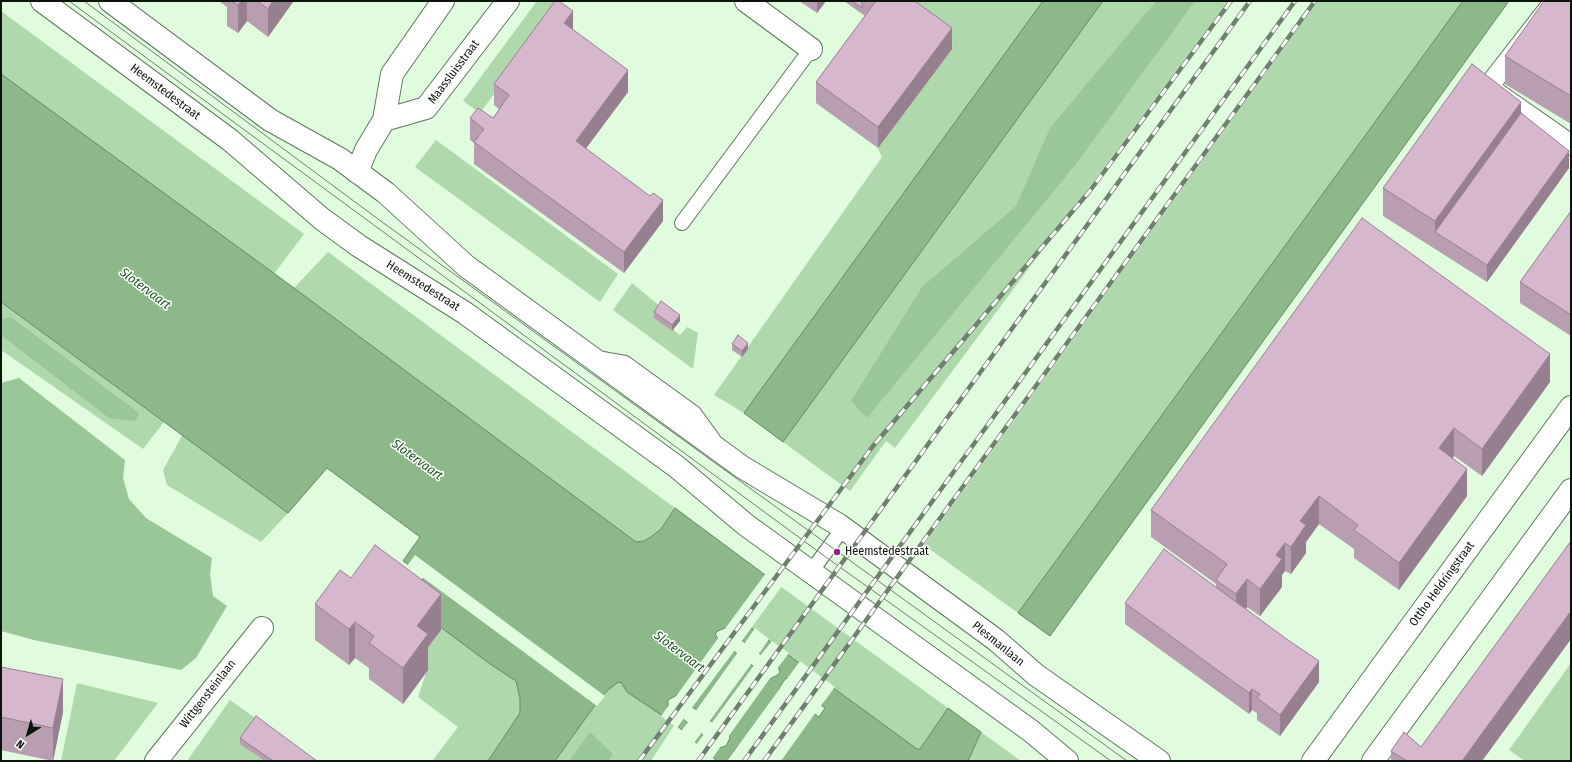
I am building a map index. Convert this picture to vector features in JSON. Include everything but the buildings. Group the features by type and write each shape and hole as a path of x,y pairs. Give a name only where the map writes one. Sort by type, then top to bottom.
{"street":[{"name":"Heemstedestraat","path":"42,1 230,140 322,219 359,246 465,313 677,467 746,525 809,570"},
{"path":"110,1 270,120 340,158 386,193 466,266 722,452 841,527"},
{"path":"357,172 366,150 384,120 392,74 443,1"},
{"name":"Maassluisstraat","path":"384,120 426,108 508,1"},
{"path":"746,1 811,49"},
{"path":"1555,1 1488,87 1571,145"},
{"name":"Ottho Heldringstraat","path":"1313,761 1571,407"},
{"path":"1373,761 1571,490"},
{"name":"Plesmanlaan","path":"841,527 996,640 1036,675 1159,761"},
{"path":"809,570 1031,731 1067,761"},
{"name":"Wittgensteinlaan","path":"156,761 262,628"}],"lane":[{"path":"682,223 811,49"},
{"path":"809,570 841,527"}],"shaded area":[{"path":"537,1 563,1 480,113 463,101"},
{"path":"894,1 1043,1 744,413 714,395 882,157 877,147 953,46"},
{"path":"1103,1 1228,1 895,448 886,441 850,491 783,442"},
{"path":"1156,1 1195,1 1076,164 867,418 851,401 922,287 1016,206 1050,128"},
{"path":"1318,1 1463,1 1018,613 924,545"},
{"path":"1,11 304,234 274,274 1,74"},
{"path":"436,140 618,274 600,302 415,167"},
{"path":"328,252 675,508 661,529 644,541 636,542 294,288"},
{"path":"632,283 661,307 655,316 680,335 687,327 698,333 693,369 613,310"},
{"path":"1,302 164,422 143,449 1,350"},
{"path":"11,317 139,413 136,421 109,418 1,335 1,319"},
{"path":"19,378 125,460 123,478 129,499 146,518 212,558 210,574 213,596 227,606 196,658 181,670 34,640 1,631 1,383"},
{"path":"183,434 288,513 261,542 167,485 163,470"},
{"path":"780,586 948,708 920,749 917,749 750,627"},
{"path":"440,626 490,664 516,681 520,698 520,713 488,761 432,761 458,727 418,697 427,670 416,663"},
{"path":"1571,663 1571,761 1525,761 1509,750"},
{"path":"621,682 675,724 651,761 555,761 598,701 608,690 617,683"},
{"path":"77,683 158,703 114,761 61,761"},
{"path":"230,700 316,761 187,761"},
{"path":"590,732 613,754 608,761 569,761"},
{"path":"981,732 1021,761 968,761"}],"water":[{"path":"1043,1 1103,1 783,442 744,413"},
{"path":"1463,1 1509,1 1050,636 1018,613"},
{"name":"Slotervaart","path":"1,74 294,288 636,542 644,541 661,529 675,508 780,586 750,627 917,749 920,749 948,708 981,732 968,761 755,761 737,747 728,759 731,761 717,761 675,724 627,692 621,682 617,683 608,690 598,701 555,761 488,761 520,713 520,698 516,681 490,664 407,602 425,576 403,561 420,537 327,468 288,513 1,302","holes":["725,628 778,667 780,672 779,674 770,679 718,639 715,634","786,678 825,708 819,717 779,688","677,695 729,735 730,738 726,746 719,748 668,707 668,700"]}],"pier":[{"path":"415,555 605,696 597,706 407,566"},
{"path":"766,573 782,586 741,642 724,630"},
{"path":"755,628 769,639 758,655 744,644"},
{"path":"719,637 735,650 691,709 676,697 674,699"},
{"path":"772,641 789,653 777,669 760,656"},
{"path":"738,652 752,663 709,722 695,712"},
{"path":"800,661 835,687 820,707 787,681 782,687 816,712 781,761 752,761 737,749 731,758 733,761 727,761"},
{"path":"755,664 771,677 728,737 711,724"},
{"path":"669,705 684,718 677,728 661,716"},
{"path":"689,721 702,732 694,743 681,731"},
{"path":"704,734 721,746 712,759 696,745"}],"tram line":[{"path":"69,1 823,555 1111,761"},
{"path":"84,1 378,219 1127,761"}],"railway":[{"path":"639,761 873,446 1089,192 1231,1"},
{"path":"698,761 1250,1"},
{"path":"744,761 1295,1"},
{"path":"764,761 1315,1"}],"place":[{"name":"Heemstedestraat","path":"837,552"}]}
